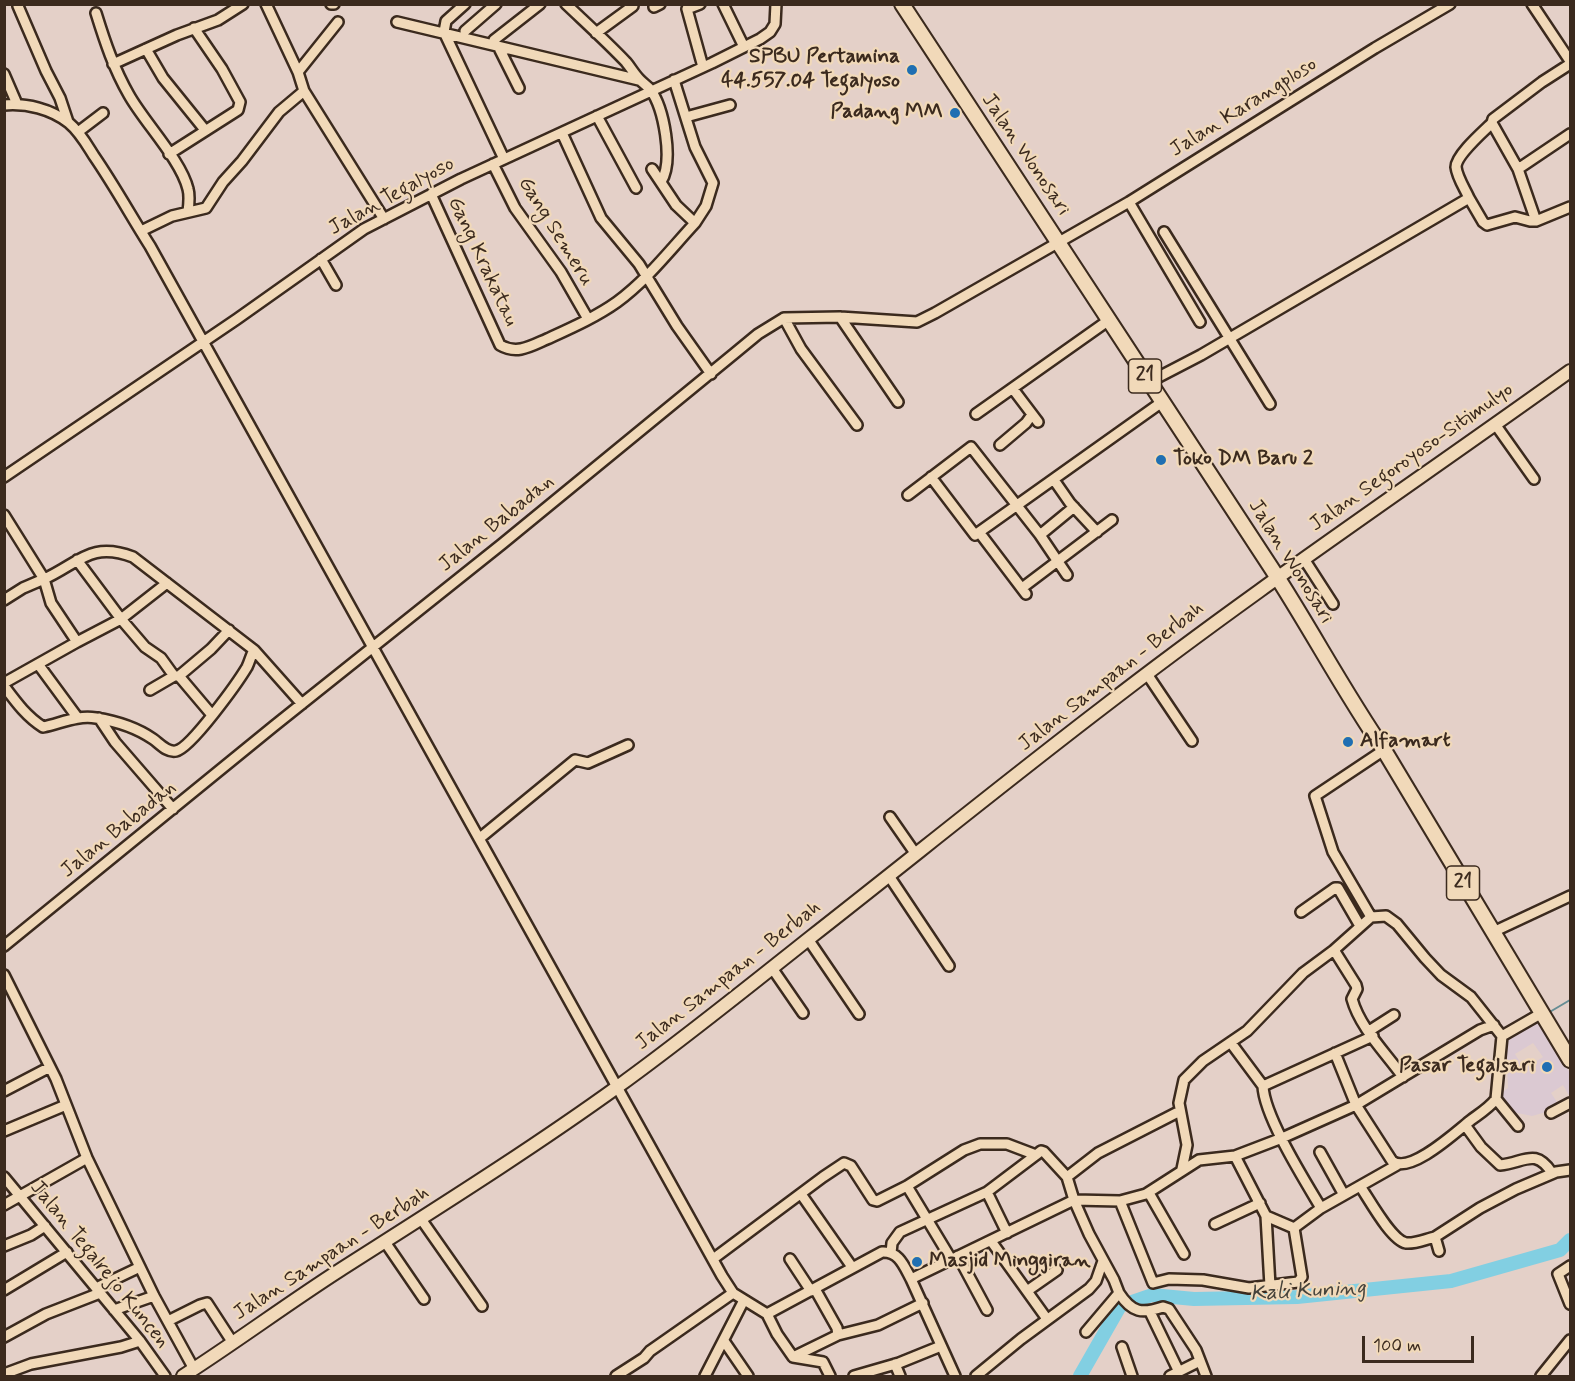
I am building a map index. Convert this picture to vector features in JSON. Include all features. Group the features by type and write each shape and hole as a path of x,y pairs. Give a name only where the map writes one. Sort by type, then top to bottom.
{"highway":[{"name":"Jalan Wonosari","path":"902,4 954,87 1276,577 1359,715 1384,750 1570,1058"}],"main road":[{"name":"Jalan Segoroyoso-Sitimulyo","path":"1276,577 1569,375"},
{"name":"Jalan Sampaan - Berbah","path":"183,1377 338,1271 421,1219 618,1086 1147,674 1276,577"}],"street":[{"path":"113,64 194,28 218,20 243,4"},
{"path":"266,4 304,90 384,219"},
{"path":"465,4 450,16 444,29 504,159"},
{"path":"465,31 496,4"},
{"path":"496,43 540,4"},
{"path":"566,4 651,90 664,124 667,140 667,166 662,182"},
{"path":"596,33 633,4"},
{"path":"700,4 686,7 703,67"},
{"path":"723,4 744,47"},
{"name":"Jalan Tegalyoso","path":"4,477 364,229 493,164 744,47 770,32 775,24 776,4"},
{"name":"Jalan Karangploso","path":"1057,242 1129,202 1355,60 1450,4"},
{"path":"1532,4 1570,62 1493,119 1492,123 1457,162 1457,171 1469,198 1485,224 1515,218 1536,220 1570,207"},
{"path":"18,6 60,98 68,122"},
{"path":"96,13 113,64 129,96 182,172 189,190 188,212"},
{"path":"298,72 338,22"},
{"path":"397,22 465,31 496,43 519,88"},
{"path":"169,154 238,110 240,102 221,67 194,28"},
{"path":"444,29 637,77"},
{"path":"146,49 163,78 205,130"},
{"path":"4,74 17,104"},
{"path":"588,319 618,301 646,276 695,223 706,206 713,183 695,147 674,80"},
{"path":"141,231 159,221 206,208 223,182 279,112 304,90"},
{"path":"4,105 17,104 43,109 68,122 78,132 141,231 733,1293 767,1314 793,1357 823,1362 830,1377"},
{"path":"686,117 730,105"},
{"path":"78,132 103,113"},
{"path":"597,116 636,188"},
{"path":"1492,123 1518,169 1536,220"},
{"path":"562,133 601,218 646,276 677,326 711,374"},
{"path":"1518,169 1570,134"},
{"name":"Gang Semeru","path":"493,164 515,208 561,272 588,319"},
{"path":"652,169 676,205 695,223"},
{"name":"Gang Krakatau","path":"431,194 501,345 510,351 524,349 588,319"},
{"path":"1149,382 1229,339 1469,198"},
{"path":"1129,202 1182,299 1200,322"},
{"path":"1164,232 1270,404"},
{"path":"857,424 801,349 784,318 840,317 917,322 997,279 1057,242"},
{"path":"321,259 336,285"},
{"path":"1182,299 1200,291"},
{"path":"840,317 898,402"},
{"name":"Jalan Babadan","path":"4,946 758,334 784,318"},
{"path":"976,414 1108,320"},
{"path":"1000,445 1026,423 1035,419 1012,389"},
{"path":"931,477 975,535 1162,402"},
{"path":"1495,424 1534,479"},
{"path":"908,495 971,447 1040,535 1067,574"},
{"path":"1054,480 1097,532"},
{"path":"1040,535 1074,507"},
{"path":"4,514 44,579 51,603 77,642"},
{"path":"979,532 1024,591 1057,560 1112,520"},
{"path":"4,600 23,588 99,551 112,550 133,557 254,650 302,704"},
{"path":"1304,559 1333,604"},
{"path":"77,561 145,647 161,658 212,715"},
{"path":"167,583 121,619 4,684 31,720 43,727 76,717 99,718 129,727 175,752 196,736 249,664 254,650"},
{"path":"150,690 176,676 211,649 229,630"},
{"path":"38,664 76,717"},
{"path":"1147,674 1192,741"},
{"path":"99,718 115,742 173,809"},
{"path":"480,838 575,759 588,763 628,745"},
{"path":"1371,917 1333,852 1315,796 1384,750"},
{"path":"890,817 915,854"},
{"path":"889,876 949,966"},
{"path":"1301,912 1338,888 1360,926"},
{"path":"1493,932 1570,896"},
{"path":"1182,1169 1187,1145 1179,1103 1184,1080 1203,1061 1247,1031 1308,969 1334,950 1371,917 1386,916 1393,920 1441,975 1471,997 1502,1036 1496,1099 1518,1126"},
{"path":"808,939 859,1014"},
{"path":"1334,950 1356,985 1357,989 1352,999 1371,1033 1404,1077"},
{"path":"772,968 803,1012"},
{"path":"4,975 50,1067 87,1158 154,1296 194,1369"},
{"path":"1263,1086 1335,1053 1371,1033 1394,1015"},
{"path":"1502,1036 1543,1015"},
{"path":"911,1279 1074,1200 1120,1201 1149,1193 1182,1169 1199,1160 1235,1156 1282,1138 1356,1105 1480,1030 1494,1025"},
{"path":"1231,1043 1263,1086 1263,1095 1282,1138 1322,1208"},
{"path":"1335,1053 1356,1105 1392,1161 1397,1164 1402,1165 1419,1158 1438,1147 1496,1099"},
{"path":"4,1091 50,1067"},
{"path":"1551,1113 1570,1103"},
{"path":"4,1131 66,1105"},
{"path":"1067,1177 1098,1153 1180,1111"},
{"path":"1464,1125 1481,1147 1500,1165 1535,1157 1544,1162 1552,1173"},
{"path":"713,1259 844,1163 850,1166 873,1200 877,1202 907,1186 964,1149 980,1144 1007,1144 1036,1155"},
{"path":"891,1253 892,1243 900,1233 987,1192 1041,1151 1049,1155 1067,1177 1074,1200 1103,1261 1112,1274 1120,1295 1129,1306 1137,1311 1150,1312 1163,1307 1169,1309 1196,1350 1206,1377"},
{"path":"1320,1152 1344,1195"},
{"path":"1235,1156 1266,1216 1270,1286"},
{"path":"4,1205 87,1158"},
{"path":"1294,1228 1322,1208 1397,1164"},
{"path":"1361,1187 1382,1219 1399,1240 1406,1243 1435,1237 1516,1189 1552,1173 1570,1170"},
{"name":"Jalan Tegalrejo Kuncen","path":"4,1177 140,1341 165,1377"},
{"path":"907,1186 925,1220 954,1258 987,1310"},
{"path":"987,1192 1007,1233"},
{"path":"1149,1193 1184,1254"},
{"path":"801,1194 852,1267"},
{"path":"1120,1201 1153,1282 1179,1279 1203,1280 1249,1288 1298,1282 1302,1277 1294,1228"},
{"path":"1215,1224 1260,1203"},
{"path":"1266,1216 1294,1228"},
{"path":"421,1219 482,1306"},
{"path":"4,1246 31,1235 45,1226"},
{"path":"1435,1237 1439,1251"},
{"path":"991,1241 1047,1320"},
{"path":"385,1242 424,1299"},
{"path":"4,1290 67,1252"},
{"path":"767,1314 882,1252 891,1253 897,1256 911,1279 955,1377"},
{"path":"790,1259 813,1290 837,1328 838,1335"},
{"path":"976,1377 1093,1285 1103,1261"},
{"path":"1570,1266 1558,1274 1570,1304"},
{"path":"4,1337 140,1267"},
{"path":"1027,1291 1056,1270"},
{"path":"616,1377 733,1293"},
{"path":"1086,1332 1120,1295"},
{"path":"114,1310 154,1296"},
{"path":"705,1377 744,1300"},
{"path":"168,1321 200,1305 207,1304 233,1343"},
{"path":"793,1357 838,1335 878,1325 923,1304"},
{"path":"1150,1312 1174,1374 1200,1361"},
{"path":"1540,1377 1570,1340"},
{"path":"4,1374 31,1364 122,1347 140,1341"},
{"path":"724,1341 748,1377"},
{"path":"854,1377 941,1346"},
{"path":"1122,1347 1132,1377"},
{"path":"895,1364 900,1377"}],"shaded area":[{"name":"Pasar Tegalsari","path":"1539,1020 1570,1073 1570,1097 1563,1085 1551,1093 1559,1105 1570,1099 1553,1110 1532,1116 1513,1112 1499,1095 1508,1088 1506,1040","holes":["1533,1043 1543,1057 1524,1069 1515,1054"]}],"waterway":[{"path":"1548,1013 1570,1000"},
{"name":"Kali Kuning","path":"1080,1376 1120,1306 1152,1295 1194,1299 1297,1297 1451,1281 1560,1250 1570,1240"}],"place":[{"name":"SPBU Pertamina 44.557.04 Tegalyoso","path":"912,70"},
{"name":"Padang MM","path":"955,113"},
{"name":"Toko DM Baru 2","path":"1161,460"},
{"name":"Alfamart","path":"1348,742"},
{"name":"Pasar Tegalsari","path":"1547,1067"},
{"name":"Masjid Minggiran","path":"917,1262"}]}
